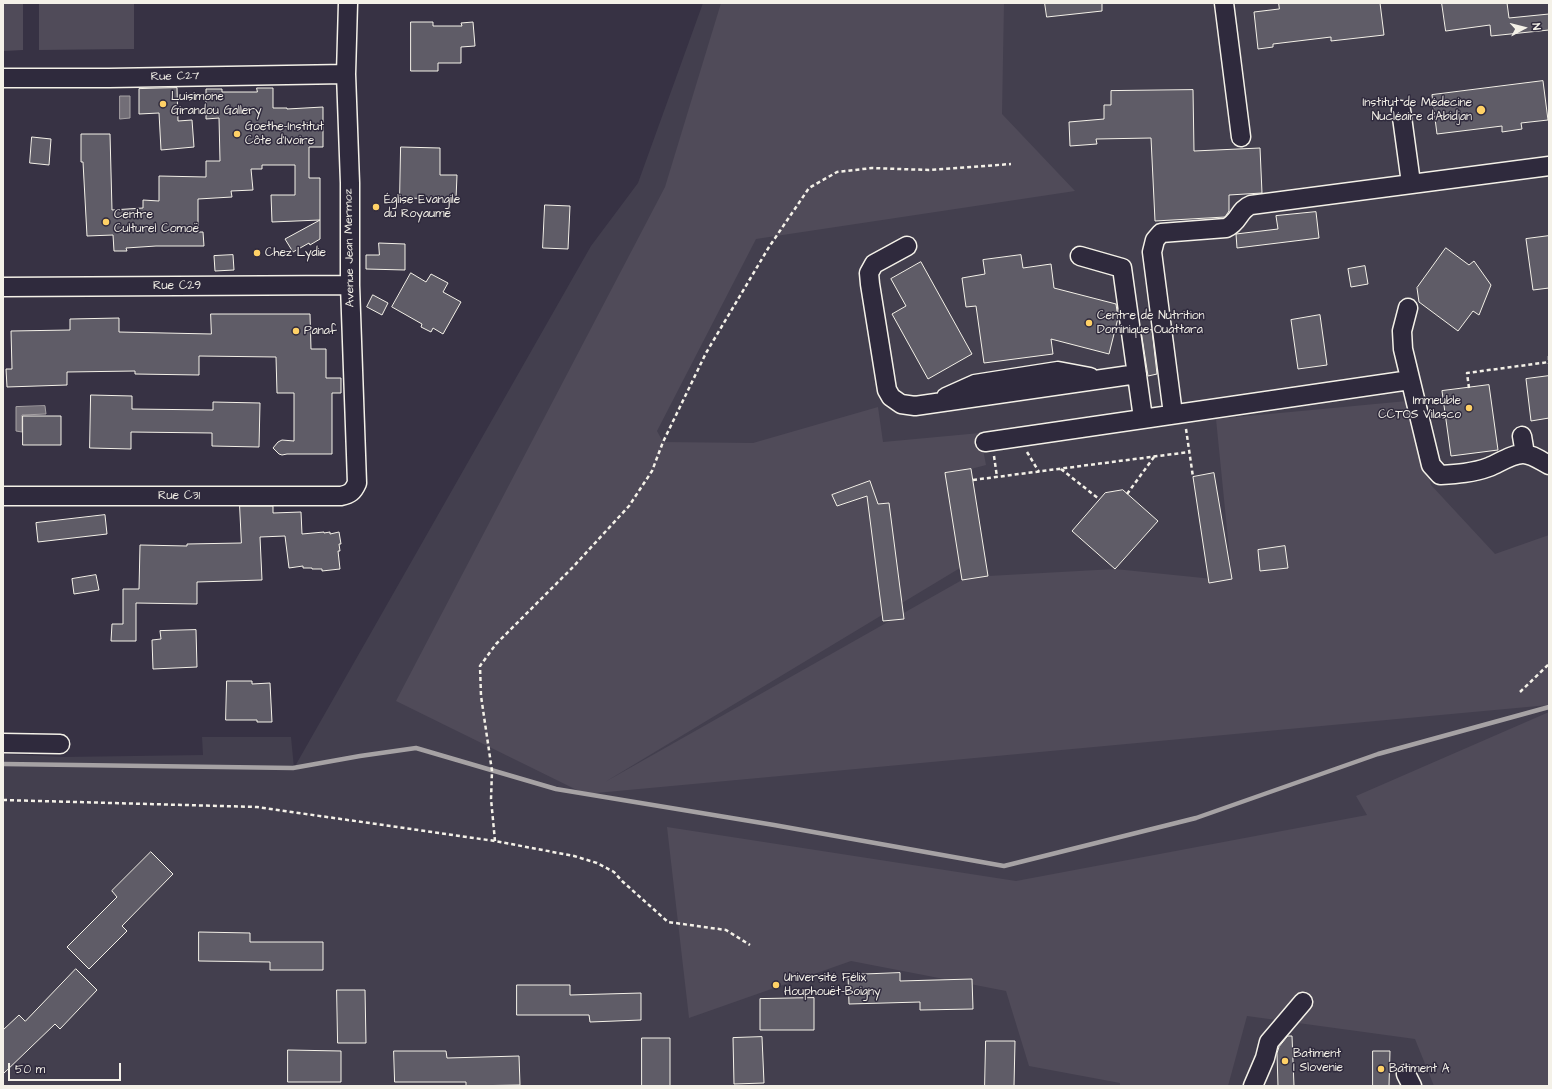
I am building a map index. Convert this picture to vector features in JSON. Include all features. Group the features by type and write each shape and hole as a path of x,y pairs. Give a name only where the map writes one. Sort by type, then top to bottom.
{"street":[{"name":"Avenue Jean Mermoz","path":"348,3 346,74 350,183 350,285 357,483 353,491"},
{"path":"1224,3 1241,137"},
{"name":"Rue C27","path":"3,78 125,78 346,74"},
{"path":"1401,110 1411,183"},
{"path":"1179,413 1152,252 1155,240 1161,233 1226,228 1233,225 1243,208 1251,205 1549,166"},
{"path":"907,246 874,264 869,273 888,390 891,397 901,404 915,406 931,404 1137,374"},
{"path":"1080,256 1122,268 1144,418"},
{"name":"Rue C29","path":"3,287 350,285"},
{"path":"1408,308 1402,331 1403,349 1431,465 1440,474 1475,472 1517,455 1525,454 1549,465"},
{"path":"988,441 1410,380"},
{"path":"1522,436 1525,454"},
{"name":"Rue C31","path":"3,496 341,496 350,494 353,491"},
{"path":"3,743 60,744"},
{"path":"1253,1086 1265,1058 1269,1042 1303,1002"}],"path":[{"path":"495,841 491,799 492,771 481,696 480,666 496,644 573,567 629,506 652,471 663,442 706,353 769,247 809,188 837,172 872,168 929,170 1011,164"},
{"path":"1469,388 1467,373 1549,363 1549,356"},
{"path":"1179,413 1189,452 1193,477"},
{"path":"1019,437 1040,472"},
{"path":"988,441 997,477"},
{"path":"973,480 1189,452"},
{"path":"1127,494 1154,457"},
{"path":"1060,469 1099,500"},
{"path":"1520,692 1549,664"},
{"path":"3,800 257,807 495,841 574,856 597,863 614,872 668,922 726,930 750,945"}],"shaded area":[{"path":"3,3 23,3 23,50 3,51"},
{"path":"39,3 134,3 134,49 39,50"},
{"path":"703,3 1549,3 1549,1086 3,1086 3,754 63,757 203,755 202,737 291,737 294,768 591,246 638,183"},
{"path":"721,3 1004,3 1002,114 1075,191 756,239 657,431 663,442 753,443 878,407 883,442 980,433 986,465 971,469 960,568 605,782 962,580 988,576 1115,569 1223,580 1232,579 1216,419 1407,401 1431,485 1495,554 1549,535 1549,705 585,794 396,701 665,187"},
{"path":"120,96 130,96 130,118 120,119"},
{"path":"45,406 46,414 22,415 22,432 16,431 16,407"},
{"path":"1549,712 1549,1086 1434,1086 1415,1039 1247,1016 1228,1086 1120,1086 1120,1083 1029,1066 1006,991 851,961 689,1018 667,827 1016,881 1367,815 1356,796"}],"building":[{"path":"1045,3 1102,3 1102,11 1047,17"},
{"path":"1279,3 1380,3 1384,35 1331,41 1331,37 1273,44 1273,47 1258,49 1254,12 1279,9"},
{"path":"1442,3 1507,3 1509,18 1549,14 1549,30 1491,36 1490,25 1446,31"},
{"path":"411,22 433,22 433,26 462,26 461,23 473,22 475,46 461,47 461,63 438,63 438,71 411,71"},
{"path":"1543,81 1548,120 1521,123 1522,129 1502,132 1502,126 1437,134 1432,95"},
{"path":"177,88 178,121 192,120 194,147 161,150 159,113 139,114 139,89"},
{"path":"257,88 273,88 273,108 287,109 323,107 323,147 309,147 309,178 320,178 320,220 272,222 271,195 295,195 295,165 262,165 262,169 251,169 253,190 231,191 232,197 198,199 198,232 203,232 204,246 156,246 126,248 127,251 114,251 113,235 87,236 83,162 81,162 81,134 110,134 112,210 143,208 143,200 159,201 159,176 206,177 206,161 220,161 219,118 206,119 206,89 222,89 222,92 257,92"},
{"path":"1193,90 1194,151 1260,148 1262,193 1229,195 1229,211 1225,217 1155,221 1151,138 1096,139 1097,144 1070,146 1069,122 1104,119 1104,105 1111,105 1111,91"},
{"path":"32,137 51,139 49,165 30,163"},
{"path":"401,147 440,148 440,175 457,175 456,199 400,198"},
{"path":"545,205 570,206 568,249 543,248"},
{"path":"1316,212 1319,238 1237,248 1236,234 1278,229 1276,216"},
{"path":"320,220 320,239 293,252 285,239"},
{"path":"1549,236 1549,288 1533,290 1526,239"},
{"path":"379,243 405,244 405,270 366,269 366,255 379,255"},
{"path":"1446,248 1469,265 1474,261 1491,285 1479,315 1473,311 1458,331 1419,302 1417,288"},
{"path":"233,255 234,270 215,271 214,256"},
{"path":"1021,255 1023,268 1051,264 1054,288 1116,304 1118,318 1109,354 1051,339 1053,354 984,363 976,306 966,307 962,278 985,274 983,260"},
{"path":"921,262 972,354 928,379 892,314 906,306 891,279"},
{"path":"1365,266 1368,284 1351,287 1348,269"},
{"path":"411,273 426,282 431,274 448,283 443,292 461,302 443,334 433,328 431,332 421,327 422,324 392,307"},
{"path":"373,295 388,303 382,315 367,307"},
{"path":"211,314 310,314 311,349 326,349 326,378 341,378 341,393 332,393 332,454 282,455 273,448 282,440 294,441 294,393 277,393 276,357 199,356 199,375 135,374 135,371 67,372 67,385 7,387 6,369 12,369 11,331 70,330 70,319 119,318 119,332 211,334"},
{"path":"1320,315 1327,365 1298,369 1291,320"},
{"path":"1152,330 1157,374 1148,376 1141,331"},
{"path":"1549,376 1549,418 1531,421 1526,379"},
{"name":"Immeuble CCTOS Vilasco","path":"1489,385 1498,450 1451,456 1442,391"},
{"path":"91,395 132,396 132,409 213,410 213,402 260,403 259,447 212,446 212,433 131,432 131,449 90,448"},
{"path":"23,416 61,416 61,445 23,445"},
{"path":"971,469 988,576 962,580 945,473"},
{"path":"1214,473 1232,579 1209,583 1193,477"},
{"path":"870,481 878,504 889,503 904,619 883,621 867,496 837,506 832,495"},
{"path":"1123,490 1158,521 1115,569 1072,531 1105,493"},
{"path":"240,506 273,506 273,513 301,512 302,534 330,532 330,534 339,532 341,544 339,544 340,551 338,551 340,569 322,571 322,569 303,568 303,566 289,568 285,536 260,537 262,580 197,582 197,604 136,603 136,641 111,641 112,624 123,624 123,589 139,589 140,545 187,546 187,544 241,543"},
{"path":"105,515 107,534 38,542 36,523"},
{"path":"1285,546 1288,568 1260,571 1258,550"},
{"path":"96,575 99,590 74,594 72,579"},
{"path":"196,630 197,667 153,669 152,640 161,639 160,631"},
{"path":"227,681 252,681 252,684 270,683 272,722 257,722 257,720 226,720"},
{"path":"151,852 173,874 122,926 127,931 89,969 67,947 117,897 112,891"},
{"path":"199,932 250,933 250,942 323,942 323,970 270,970 270,962 199,961"},
{"path":"76,969 97,990 60,1029 55,1024 3,1074 3,1030 19,1015 25,1021"},
{"path":"900,973 900,981 972,979 973,1009 920,1010 920,1002 849,1004 848,975"},
{"path":"517,985 570,985 570,995 641,993 641,1020 590,1022 589,1015 517,1015"},
{"path":"337,990 365,990 366,1043 338,1043"},
{"path":"814,998 814,1030 760,1030 760,999"},
{"name":"Batiment I Slovenie","path":"1288,1036 1292,1036 1294,1086 1278,1086 1277,1053 1279,1047"},
{"path":"762,1037 764,1083 734,1084 733,1038"},
{"path":"642,1038 670,1038 670,1086 642,1086"},
{"path":"986,1041 1015,1041 1014,1086 985,1086"},
{"path":"288,1050 341,1051 341,1082 288,1082"},
{"path":"394,1051 446,1051 447,1058 519,1056 520,1085 466,1086 466,1082 395,1082"},
{"name":"Batiment A","path":"1373,1051 1390,1051 1389,1086 1373,1086"}],"waterway":[{"path":"3,764 293,768 416,748 556,789 774,825 1004,866 1196,818 1378,754 1549,707"}],"place":[{"name":"Luisimone Girandou Gallery","path":"163,104"},
{"name":"Institut de Médecine Nucléaire d'Abidjan","path":"1481,110"},
{"name":"Goethe-Institut Côte d’Ivoire","path":"237,134"},
{"name":"Église Evangile du Royaume","path":"376,207"},
{"name":"Centre Culturel Comoë","path":"106,222"},
{"name":"Chez Lydie","path":"257,253"},
{"name":"Centre de Nutrition Dominique Ouattara","path":"1089,323"},
{"name":"Panaf","path":"296,331"},
{"name":"Immeuble CCTOS Vilasco","path":"1469,408"},
{"name":"Université Félix Houphouët-Boigny","path":"776,985"},
{"name":"Batiment I Slovenie","path":"1285,1061"},
{"name":"Batiment A","path":"1381,1069"}]}
